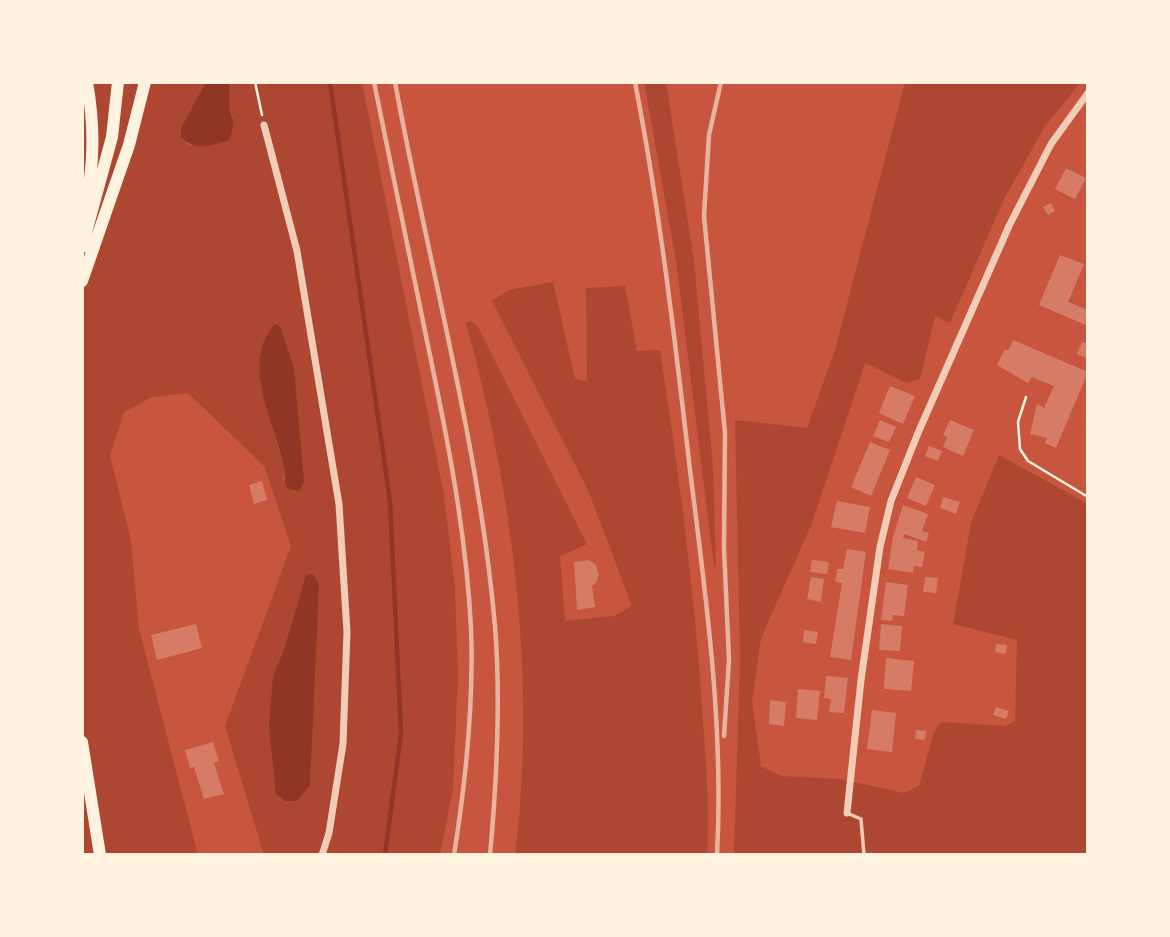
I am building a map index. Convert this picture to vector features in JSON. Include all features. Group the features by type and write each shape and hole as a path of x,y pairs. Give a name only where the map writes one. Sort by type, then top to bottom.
{"main road":[{"path":"82,223 93,153 93,120 87,82"},
{"path":"82,247 112,137 118,82"},
{"path":"82,281 129,145 145,82"},
{"path":"82,742 86,782 100,855"}],"street":[{"path":"847,813 880,547 891,500 1009,226 1051,144 1088,93"},
{"path":"264,125 297,251 339,504 347,632 343,744 329,833 322,855"}],"lane":[{"path":"847,813 861,819 864,855"}],"path":[{"path":"255,82 264,125"},
{"path":"1026,397 1018,422 1020,449 1028,461 1088,497"}],"shaded area":[{"path":"82,82 206,82 181,128 181,138 190,146 233,116 228,103 229,82 362,82 444,495 455,588 458,675 453,789 440,855 264,855 225,726 291,546 264,466 188,393 152,397 124,412 110,455 131,541 139,629 198,855 82,855","holes":["260,381 299,491 283,480 284,465","284,650 311,736 310,785 297,801 273,676"]},
{"path":"206,82 229,82 229,106 233,127 229,140 210,145 192,145 181,138 181,128"},
{"path":"644,82 666,82 694,261 713,467 714,566 676,261"},
{"path":"905,82 1081,82 1045,126 1004,199 950,323 935,316 920,379 907,383 865,363 810,528 761,638 752,701 761,766 781,776 840,779 904,793 919,786 934,732 941,722 1005,726 1015,721 1017,640 953,624 971,523 999,455 1088,504 1088,855 734,855 740,658 735,420 807,428 835,350"},
{"path":"553,282 575,379 587,381 586,288 625,286 637,351 660,350 695,616 707,780 707,855 515,855 523,722 522,654 516,587 497,453 466,323 471,321 478,327 587,544 560,556 565,621 614,616 632,606 588,490 492,301 509,290"},
{"path":"274,324 280,326 294,368 304,482 299,491 287,488 284,465 262,387 260,358 264,341"},
{"path":"313,574 319,584 310,785 297,801 286,801 276,794 269,726 273,676 284,650 306,575"}],"building":[{"path":"1066,168 1086,178 1075,199 1055,189"},
{"path":"1051,203 1055,211 1048,215 1043,207"},
{"path":"1060,255 1084,264 1068,302 1088,310 1088,326 1039,305"},
{"path":"1013,340 1088,372 1056,448 1045,443 1047,438 1030,434 1037,404 1044,408 1054,386 1032,377 1028,383 997,365"},
{"path":"1082,342 1088,344 1088,359 1077,354"},
{"path":"890,386 915,396 903,424 879,413"},
{"path":"880,420 896,427 889,442 873,436"},
{"path":"950,420 974,430 963,456 943,447 947,437 943,435"},
{"path":"870,442 890,450 871,496 851,487"},
{"path":"929,446 942,451 938,461 925,456"},
{"path":"916,477 935,485 926,506 907,498"},
{"path":"262,481 267,500 254,504 249,485"},
{"path":"943,497 960,502 956,514 940,508"},
{"path":"837,501 870,507 865,533 831,527"},
{"path":"903,505 928,514 922,531 929,533 926,542 904,534 903,538 918,541 917,550 925,552 922,567 914,566 913,573 888,569 893,537"},
{"path":"847,549 866,552 851,660 830,657 842,583 835,582 837,569 843,569"},
{"path":"589,560 596,565 599,575 592,586 595,607 577,610 574,562"},
{"path":"812,560 829,562 827,574 810,572"},
{"path":"811,577 824,579 821,602 807,599"},
{"path":"925,577 938,578 936,593 923,592"},
{"path":"886,582 908,585 904,616 893,615 892,621 881,620"},
{"path":"196,624 202,648 157,660 151,635"},
{"path":"881,624 902,626 900,651 879,650"},
{"path":"804,630 818,632 816,644 803,642"},
{"path":"996,644 1007,645 1006,654 995,652"},
{"path":"886,658 914,661 911,691 884,689"},
{"path":"826,676 848,678 844,713 829,712 831,699 824,698"},
{"path":"798,689 820,691 817,720 796,718"},
{"path":"770,700 786,702 784,726 769,724"},
{"path":"996,707 1009,711 1006,719 993,715"},
{"path":"872,710 896,713 892,752 867,749"},
{"path":"916,730 926,731 925,740 915,739"},
{"path":"213,742 219,761 214,763 224,794 204,799 194,767 190,768 185,750"}],"waterway":[{"path":"330,82 390,501 401,733 385,855"}],"railway":[{"path":"374,82 442,412 465,556 471,628 470,713 454,855"},
{"path":"395,82 465,421 487,558 498,683 490,855"},
{"path":"635,82 666,276 707,614 718,758 717,855"},
{"path":"721,82 709,135 704,216 725,433 724,548 729,660 724,736"}]}
